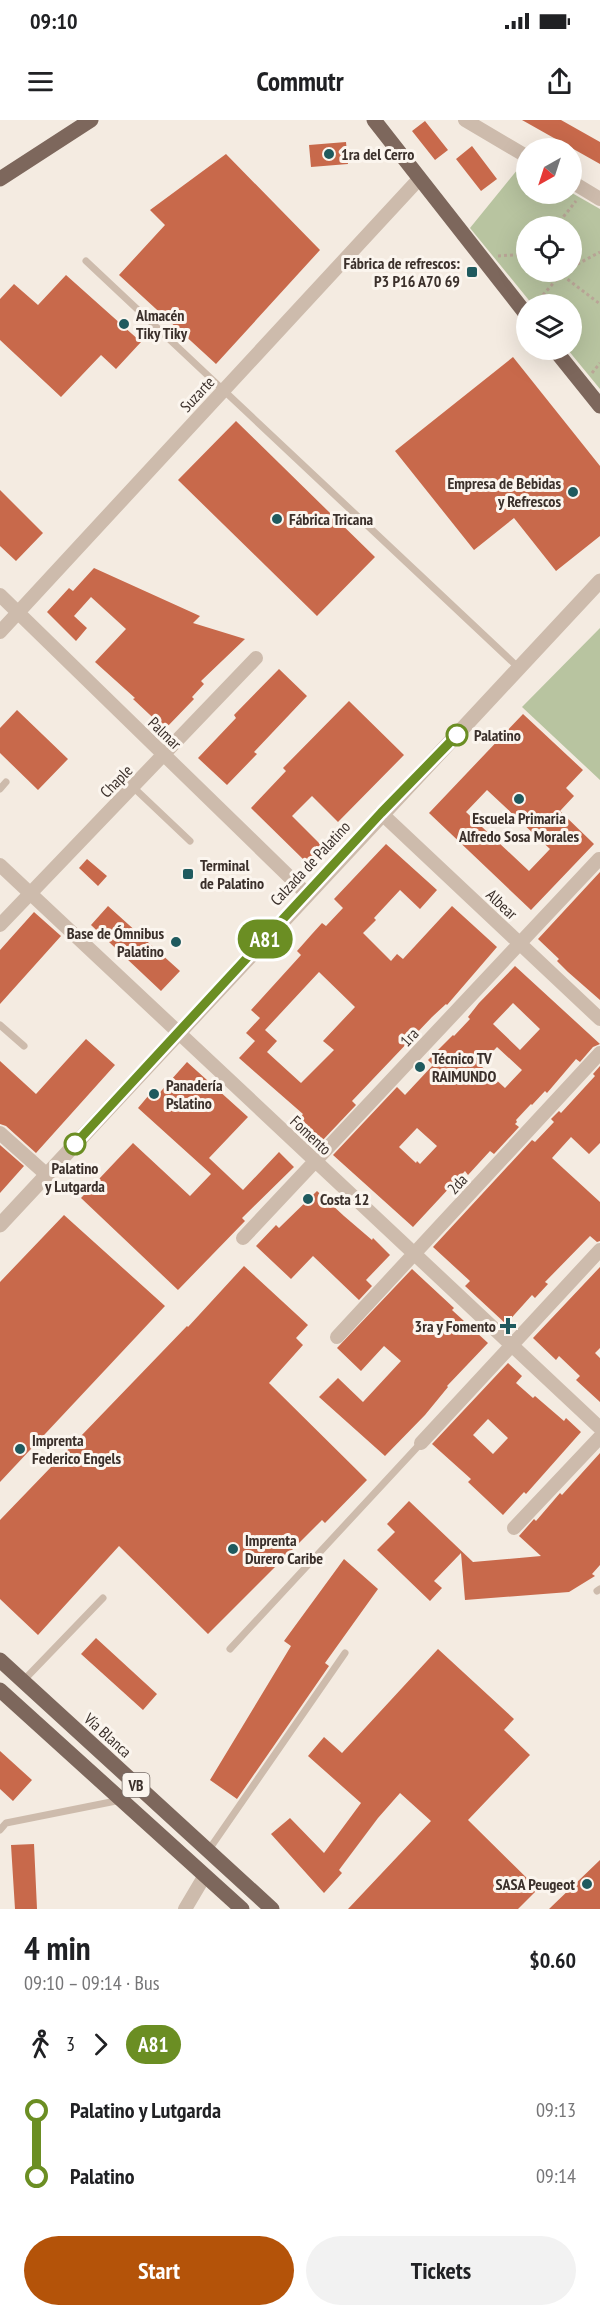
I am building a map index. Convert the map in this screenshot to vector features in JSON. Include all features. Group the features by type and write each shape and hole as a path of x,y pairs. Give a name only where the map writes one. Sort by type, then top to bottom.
{"main road":[{"path":"0,179 91,120"},
{"path":"375,121 516,301"},
{"path":"563,360 600,406"},
{"name":"Vía Blanca","path":"0,1660 272,1909"},
{"name":"VB","path":"0,1690 242,1909"}],"street":[{"path":"473,122 516,150"},
{"name":"Suzarte","path":"0,632 419,179"},
{"path":"582,188 600,199"},
{"name":"Calzada de Palatino","path":"0,1225 381,813 520,669 600,581"},
{"name":"Palmar","path":"0,595 307,894"},
{"name":"Chaple","path":"0,926 256,658"},
{"name":"Albear","path":"381,813 600,1018"},
{"name":"1ra","path":"243,1238 598,859"},
{"name":"Fomento","path":"0,865 600,1428"},
{"name":"2da","path":"337,1337 600,1053"},
{"path":"0,1133 47,1175"},
{"path":"422,1443 600,1250"},
{"path":"514,1528 600,1437"},
{"path":"185,1909 204,1877"}],"lane":[{"path":"86,261 520,669"},
{"path":"0,789 6,782"},
{"path":"134,787 190,841"},
{"path":"0,1025 24,1046"},
{"path":"230,1649 422,1443"},
{"path":"23,1681 103,1598"},
{"path":"207,1851 345,1653"},
{"path":"0,1830 6,1823 121,1800"}],"path":[{"path":"564,216 585,190"},
{"path":"582,262 600,252"},
{"path":"493,256 516,255"},
{"path":"543,294 553,282"},
{"path":"573,282 600,304"}],"green space":[{"path":"516,171 516,204 582,204 582,199 600,209 600,389 576,360 582,360 582,294 524,294 470,228"},
{"path":"600,628 600,780 522,707"}],"building":[{"path":"522,120 561,120 600,142 600,164 582,154 582,138 554,138"},
{"path":"425,121 448,150 435,160 412,131"},
{"name":"1ra del Cerro","path":"346,142 348,164 311,167 309,145"},
{"path":"472,146 497,179 481,191 456,159"},
{"path":"226,154 320,250 216,364 119,275 165,225 150,210"},
{"path":"66,275 141,342 116,369 101,355 61,397 0,340 0,299 14,284 38,305"},
{"path":"513,357 600,466 600,536 556,571 514,518 474,550 395,451"},
{"name":"Fábrica Tricana","path":"236,421 375,557 317,616 178,480"},
{"path":"0,490 43,533 16,561 0,546"},
{"path":"94,568 200,616 193,623 245,639 201,681 204,684 192,697 194,699 165,729 95,662 126,629 91,597 74,616 87,628 76,641 47,612 69,588 73,591"},
{"path":"279,669 307,696 254,752 257,754 227,785 198,758 236,718 234,715"},
{"path":"349,701 404,755 338,822 312,796 292,816 323,847 307,863 251,808 286,771 283,768"},
{"path":"17,710 68,759 38,790 0,753 0,728"},
{"name":"Escuela Primaria Alfredo Sosa Morales","path":"523,714 583,770 566,788 574,796 560,811 594,844 531,910 429,813","holes":["487,790 550,849 529,871 466,812"]},
{"path":"386,844 437,890 420,909 400,890 363,933 391,961 397,954 403,959 452,906 497,947 447,1005 432,1017 352,1101 356,1105 321,1142 297,1121 303,1114 239,1058 255,1041 246,1033 260,1018 251,1010 301,955 297,951 312,934 322,923 326,926 343,908 334,899","holes":["319,972 355,1007 323,1041 334,1050 301,1083 267,1052 277,1041 265,1030"]},
{"path":"87,859 107,876 98,886 79,868"},
{"path":"600,872 600,1000 568,972 557,961 559,959 538,939"},
{"path":"108,906 180,971 161,991 91,925"},
{"path":"34,912 61,936 0,1004 0,950"},
{"path":"515,966 600,1044 593,1047 580,1062 576,1059 547,1093 545,1091 516,1120 515,1124 519,1127 494,1154 490,1151 468,1175 465,1171 413,1227 333,1155 397,1087 405,1095 433,1065 428,1060 470,1019 468,1017","holes":["513,1003 540,1029 520,1050 493,1024","497,1047 522,1070 505,1088 480,1065","417,1128 437,1146 420,1164 399,1147"]},
{"path":"86,1039 115,1065 36,1153 6,1126 0,1124 0,1061 36,1094"},
{"path":"187,1062 248,1117 209,1158 243,1190 279,1152 294,1167 242,1218 245,1221 178,1290 81,1198 133,1143 190,1196 211,1174 138,1108 149,1095 154,1099"},
{"path":"600,1066 600,1143 589,1154 571,1137 552,1158 600,1202 600,1241 597,1242 590,1236 545,1282 548,1284 535,1298 532,1295 506,1324 465,1286 470,1281 433,1247 532,1140 535,1142 554,1122 551,1119 559,1111 561,1113 595,1076 593,1074"},
{"path":"0,1145 24,1166 0,1193"},
{"path":"317,1191 390,1255 366,1280 372,1286 359,1300 313,1256 291,1279 256,1246 276,1225 279,1228"},
{"path":"64,1215 165,1306 0,1482 0,1282"},
{"path":"244,1266 308,1325 296,1338 303,1345 269,1383 367,1480 325,1523 322,1520 208,1634 119,1546 38,1635 0,1599 0,1520 188,1327"},
{"path":"600,1267 600,1348 595,1353 600,1358 600,1402 576,1380 580,1376 559,1356 556,1360 533,1338"},
{"path":"412,1269 488,1343 447,1386 425,1415 385,1456 319,1397 338,1378 363,1402 401,1361 384,1346 361,1371 337,1348"},
{"path":"508,1363 522,1376 516,1383 564,1421 566,1418 581,1432 526,1494 524,1492 503,1515 468,1482 471,1479 432,1444","holes":["488,1419 508,1438 493,1454 473,1435"]},
{"path":"600,1453 600,1565 592,1574 595,1576 569,1592 465,1600 461,1553 434,1581 442,1588 430,1601 377,1550 395,1532 387,1524 409,1501 473,1562 541,1556 519,1536 534,1519 536,1521 560,1493 562,1495"},
{"path":"344,1559 378,1589 325,1663 329,1666 237,1799 210,1780 291,1646 284,1641"},
{"path":"96,1638 157,1694 143,1710 81,1654"},
{"path":"438,1649 514,1719 504,1730 530,1755 468,1820 538,1889 518,1909 348,1909 431,1821 400,1793 378,1818 339,1870 342,1873 324,1893 271,1834 290,1818 324,1853 361,1803 308,1756 324,1737 342,1753"},
{"path":"0,1751 32,1780 13,1801 0,1789"},
{"path":"34,1844 37,1909 15,1909 11,1845"},
{"name":"SASA Peugeot","path":"600,1860 600,1909 549,1909"}],"bus line":[{"name":"A81","path":"75,1144 381,813 457,735"}],"place":[{"name":"1ra del Cerro","path":"329,154"},
{"name":"Fábrica de refrescos: P3 P16 A70 69","path":"472,272"},
{"name":"Almacén Tiky Tiky","path":"124,324"},
{"name":"Empresa de Bebidas y Refrescos","path":"573,492"},
{"name":"Fábrica Tricana","path":"277,519"},
{"name":"Palatino","path":"457,735"},
{"name":"Escuela Primaria Alfredo Sosa Morales","path":"519,799"},
{"name":"Terminal de Palatino","path":"188,874"},
{"name":"Base de Ómnibus Palatino","path":"176,942"},
{"name":"Técnico TV RAIMUNDO","path":"420,1067"},
{"name":"Panadería Pslatino","path":"154,1094"},
{"name":"Palatino y Lutgarda","path":"75,1144"},
{"name":"Costa 12","path":"308,1199"},
{"name":"3ra y Fomento","path":"508,1326"},
{"name":"Imprenta Federico Engels","path":"20,1449"},
{"name":"Imprenta Durero Caribe","path":"233,1549"},
{"name":"SASA Peugeot","path":"587,1884"}]}
